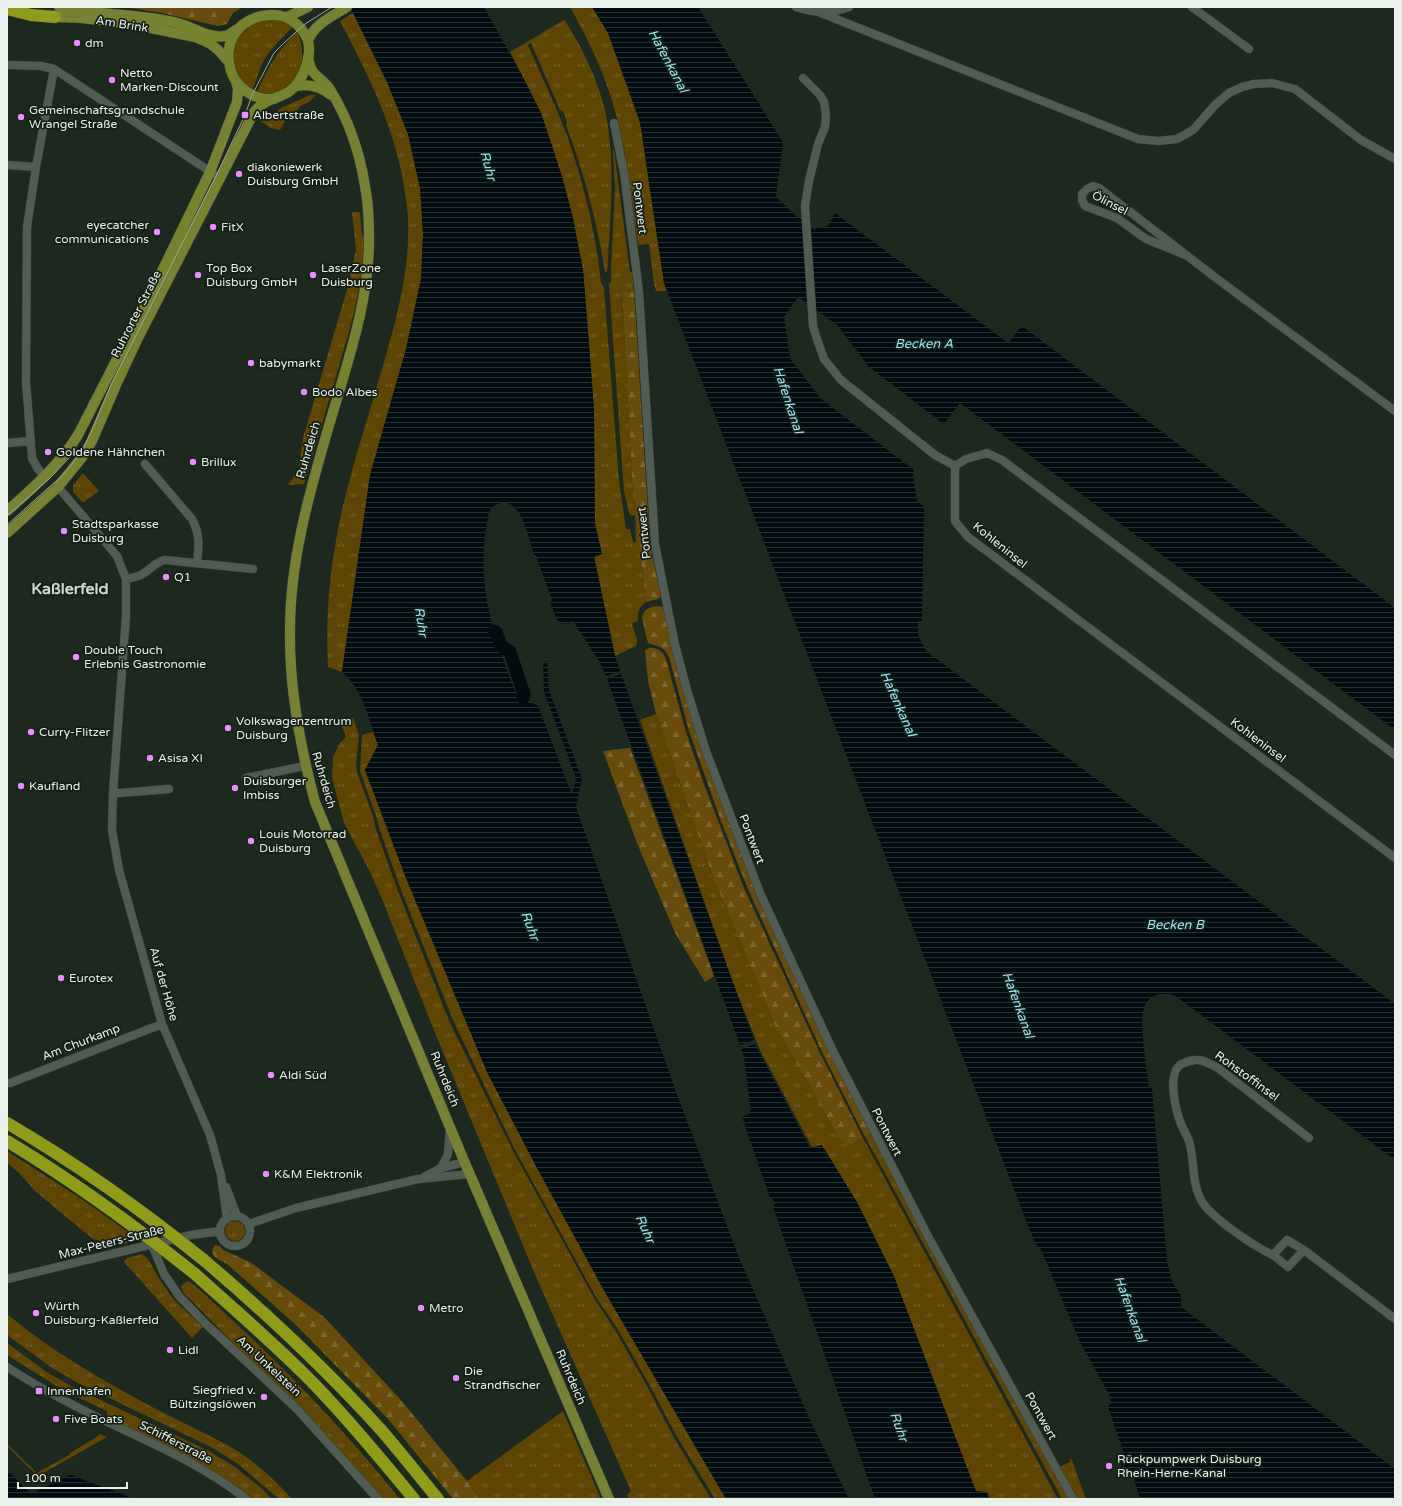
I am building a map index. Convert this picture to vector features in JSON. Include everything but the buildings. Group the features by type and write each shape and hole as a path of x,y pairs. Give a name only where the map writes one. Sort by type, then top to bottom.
{"highway":[{"name":"Am Brink","path":"7,9 31,15 56,10"},
{"path":"7,1122 49,1147 97,1179 158,1223 268,1315 326,1372 382,1431 438,1499"},
{"path":"7,1141 89,1193 195,1274 256,1328 314,1384 368,1444 414,1499"}],"main road":[{"name":"Ruhrorter Straße","path":"274,99 260,98 250,94 236,81 230,70 228,61 229,46 233,35 252,18 278,14 287,17 308,7"},
{"path":"296,86 308,57 308,40 315,28 321,22 347,7"},
{"name":"Am Brink","path":"56,10 72,10 145,18 180,24 218,37 226,36 238,30"},
{"name":"Am Brink","path":"56,10 82,18 124,23 195,37 211,44 228,61"},
{"path":"287,17 298,24 308,40"},
{"name":"Ruhrdeich","path":"308,57 313,72 326,83 335,98 346,121 357,152 366,186 369,259 365,292 352,346 310,490 301,530 293,580 290,629 290,667 298,730 305,766 315,802 450,1127 609,1499"},
{"name":"Ruhrorter Straße","path":"7,511 44,476 66,452 78,435 165,265 210,172 237,102 238,95 236,81"},
{"path":"296,86 306,85 320,87 335,98"},
{"name":"Ruhrorter Straße","path":"7,533 58,486 83,456 92,440 138,338 254,112 261,104 284,95 296,86"},
{"path":"44,476 58,486"}],"street":[{"path":"796,7 821,13 1138,139 1158,142 1177,139 1193,130 1202,122 1216,104 1229,93 1249,85 1272,83 1295,89 1361,140 1395,159"},
{"path":"821,13 835,12 850,7"},
{"path":"1192,7 1249,49"},
{"path":"7,65 41,66 54,69 210,172 220,177"},
{"path":"44,476 32,458 26,382 27,227 36,167 54,69"},
{"path":"803,78 820,95 824,102 826,115 825,127 818,144 808,181 805,206 812,313 817,339 824,359 841,380 935,455 955,466 966,459 987,454 1002,460 1395,755"},
{"name":"Pontwert","path":"614,122 624,173 639,292 655,544 675,645 706,751 760,893 832,1049 930,1240 1073,1499"},
{"path":"7,166 36,167"},
{"name":"Ölinsel","path":"1188,256 1146,239 1117,218 1085,206 1082,200 1082,194 1087,188 1093,186 1099,188 1188,256 1220,281 1395,411"},
{"path":"7,443 31,441"},
{"path":"145,464 192,519 197,530 199,544 197,562"},
{"name":"Kohleninsel","path":"955,466 956,521 968,537 1395,858"},
{"name":"Auf der Höhe","path":"58,486 117,556 126,579 125,624 113,792 112,830 118,864 162,1024 210,1135 221,1175 227,1219"},
{"path":"126,579 141,575 160,561 179,560 252,569"},
{"path":"246,778 305,766"},
{"path":"113,792 120,793 169,789"},
{"name":"Am Churkamp","path":"10,1083 162,1024"},
{"name":"Rohstoffinsel","path":"1304,1250 1288,1267 1273,1255 1257,1248 1212,1214 1201,1201 1195,1183 1189,1140 1181,1126 1177,1111 1173,1084 1175,1070 1181,1064 1192,1060 1203,1060 1218,1068 1309,1138"},
{"path":"441,1168 448,1154 450,1127"},
{"path":"422,1179 441,1168 465,1162"},
{"path":"249,1224 296,1208 422,1179 470,1174"},
{"name":"Auf der Höhe","path":"221,1175 234,1205 237,1216"},
{"path":"237,1216 242,1217 249,1224 249,1237 244,1243 237,1246 232,1246 224,1241 220,1231 222,1224 227,1219 237,1216"},
{"name":"Max-Peters-Straße","path":"7,1279 191,1235 220,1231"},
{"path":"1273,1255 1287,1240 1304,1250 1395,1319"},
{"name":"Am Unkelstein","path":"152,1245 164,1274 179,1296 297,1409 378,1499"},
{"name":"Schifferstraße","path":"7,1367 59,1398 202,1468 226,1483 246,1499"}],"green space":[{"path":"124,7 242,7 233,13 227,24 218,26 162,13"},
{"path":"570,7 592,7 608,33 640,122 664,283 667,291 656,291 649,244 638,245 626,159 619,124 595,56"},
{"path":"353,13 387,82 408,134 420,188 423,233 421,279 406,349 370,475 342,672 328,667 327,642 329,593 335,543 357,452 399,307 408,246 408,215 406,199 396,151 372,86 340,21"},
{"path":"276,19 288,23 293,27 275,45 267,56 261,66 252,90 246,85 235,69 234,52 236,44 244,30 250,25 260,20"},
{"path":"564,20 578,43 592,71 606,113 610,144 612,181 607,272 605,272 589,197 579,161 566,125 567,122 563,111 560,110 531,43 528,45 568,138 579,172 590,215 601,283 604,288 619,481 626,529 630,529 633,542 636,542 635,516 630,515 629,513 624,492 609,284 611,281 615,189 613,150 634,292 622,293 632,483 646,602 639,610 638,621 632,623 637,641 636,646 615,656 594,556 602,554 595,524 594,409 583,270 573,218 541,113 510,52"},
{"path":"297,32 302,50 302,59 297,77 292,85 276,94 257,92 274,60"},
{"path":"310,95 316,95 309,102 300,106 291,120 277,113 279,109"},
{"path":"268,114 285,121 280,130 271,128 259,120"},
{"path":"352,212 360,212 362,236 364,237 362,272 359,289 347,340 304,484 288,485 297,472 299,466 303,438 351,276 356,250"},
{"path":"622,292 634,292 650,544 661,597 646,602 632,483"},
{"path":"83,473 99,491 82,502 73,492 73,485"},
{"path":"659,606 663,607 672,646 703,752 756,895 829,1051 871,1134 865,1137 822,1052 747,887 721,821 689,731 669,657 662,648 648,643 642,618 646,610"},
{"path":"649,648 659,650 666,659 686,732 705,787 744,888 820,1053 863,1138 847,1147 838,1137 775,1025 713,877 656,714 648,681 645,651"},
{"path":"656,714 713,877 775,1025 838,1137 847,1147 863,1138 1058,1499 989,1499 987,1492 976,1492 893,1274 822,1145 812,1147 761,1052 734,986 640,720"},
{"path":"353,718 359,735 356,765 357,772 398,891 449,1021 513,1151 594,1298 615,1330 647,1386 674,1438 711,1499 629,1499 627,1495 631,1491 536,1277 431,1023 382,899 370,872 344,823 332,778 333,757 339,744 346,737 341,723"},
{"path":"373,732 378,745 365,770 406,878 487,1072 537,1168 606,1294 726,1499 715,1499 676,1435 617,1328 596,1297 514,1148 453,1020 401,890 360,771 362,735"},
{"path":"630,748 714,976 705,982 675,933 637,843 603,751"},
{"path":"871,1134 928,1242 1069,1499 1062,1499 865,1137"},
{"path":"7,1151 83,1200 139,1240 98,1250 100,1241 93,1239 35,1191 18,1172 7,1163"},
{"path":"235,1221 242,1224 245,1231 242,1238 235,1241 228,1238 225,1231 228,1224"},
{"path":"215,1245 220,1246 223,1250 250,1262 324,1317 401,1400 467,1481 479,1499 453,1499 388,1419 295,1324 227,1264 215,1257 212,1252"},
{"path":"142,1254 149,1260 158,1277 174,1300 203,1327 192,1338 124,1262 127,1258"},
{"path":"189,1281 253,1339 297,1383 360,1451 400,1499 383,1499 303,1409 235,1345 183,1292 181,1287 184,1283"},
{"path":"7,1314 42,1341 98,1377 156,1409 215,1438 242,1454 265,1472 292,1499 279,1499 238,1464 211,1447 78,1383 52,1368 7,1335"},
{"path":"7,1343 48,1373 77,1389 209,1451 235,1467 272,1499 251,1499 226,1480 198,1462 107,1418 107,1411 63,1390 7,1355"},
{"path":"563,1411 601,1499 479,1499 467,1481"},
{"path":"100,1434 107,1437 38,1476 7,1446 7,1444 37,1473 69,1455"},
{"path":"1071,1458 1086,1499 1078,1499 1060,1467 1070,1462"}],"water":[{"name":"Ruhr","path":"350,7 484,7 541,113 562,176 573,218 583,270 594,409 595,524 602,554 594,557 615,656 620,671 606,676 599,661 573,621 562,624 557,620 550,602 552,600 534,554 527,530 519,513 508,503 497,504 489,512 485,537 484,561 488,606 500,650 517,696 538,706 572,795 576,778 544,692 543,662 547,661 549,690 582,779 576,807 675,1089 738,1255 809,1418 849,1499 726,1499 606,1294 537,1168 487,1072 406,878 365,770 378,745 360,696 349,679 342,672 370,475 406,349 421,279 423,233 420,188 408,134 387,82"},
{"path":"592,7 698,7 783,142 776,197 795,215 814,229 828,226 835,213 1008,343 1022,326 1395,608 1395,730 960,403 944,424 869,367 837,325 798,297 784,317 790,358 821,399 914,470 913,475 917,501 924,507 922,621 918,621 918,634 926,651 1395,1004 1395,1160 1177,997 1167,994 1153,996 1146,1003 1144,1008 1142,1024 1149,1088 1152,1088 1167,1262 1173,1283 1181,1296 1181,1307 1395,1469 1395,1499 1140,1499 1132,1473 1128,1471 1124,1472 1122,1469 1125,1467 1122,1468 1121,1464 1123,1463 1120,1463 1119,1459 1121,1458 1117,1455 1123,1453 1123,1451 1108,1407 1111,1402 1109,1394 1080,1342 1042,1252 1034,1241 664,283 640,122 608,33"},
{"path":"621,674 754,1040 740,1045 607,679"},
{"name":"Ruhr","path":"755,1044 810,1148 822,1145 857,1202 893,1274 976,1491 987,1492 989,1499 875,1499 773,1207 775,1205 772,1197 770,1198 742,1117 751,1113 744,1057 741,1049"},
{"path":"7,1470 31,1494 71,1475 135,1499 7,1499"}],"waterway":[{"path":"494,631 496,632 501,646 510,652 524,694 523,698"}],"tram line":[{"path":"7,525 66,472 82,451 111,385 216,176 245,115 252,95 274,53 305,24 332,7"},
{"path":"7,516 49,479 71,456"}],"place":[{"name":"dm","path":"77,43"},
{"name":"Netto Marken-Discount","path":"112,80"},
{"name":"Albertstraße","path":"245,115"},
{"name":"Gemeinschaftsgrundschule Wrangel Straße","path":"21,117"},
{"name":"diakoniewerk Duisburg GmbH","path":"239,174"},
{"name":"FitX","path":"213,227"},
{"name":"eyecatcher communications","path":"157,232"},
{"name":"Top Box Duisburg GmbH","path":"198,275"},
{"name":"LaserZone Duisburg","path":"313,275"},
{"name":"babymarkt","path":"251,363"},
{"name":"Bodo Albes","path":"304,392"},
{"name":"Goldene Hähnchen","path":"48,452"},
{"name":"Brillux","path":"193,462"},
{"name":"Stadtsparkasse Duisburg","path":"64,531"},
{"name":"Q1","path":"166,577"},
{"name":"Double Touch Erlebnis Gastronomie","path":"76,657"},
{"name":"Volkswagenzentrum Duisburg","path":"228,728"},
{"name":"Curry-Flitzer","path":"31,732"},
{"name":"Asisa XI","path":"150,758"},
{"name":"Kaufland","path":"21,786"},
{"name":"Duisburger Imbiss","path":"235,788"},
{"name":"Louis Motorrad Duisburg","path":"251,841"},
{"name":"Eurotex","path":"61,978"},
{"name":"Aldi Süd","path":"271,1075"},
{"name":"K&M Elektronik","path":"266,1174"},
{"name":"Metro","path":"421,1308"},
{"name":"Würth Duisburg-Kaßlerfeld","path":"36,1313"},
{"name":"Lidl","path":"170,1350"},
{"name":"Die Strandfischer","path":"456,1378"},
{"name":"Innenhafen","path":"39,1391"},
{"name":"Siegfried v. Bültzingslöwen","path":"264,1397"},
{"name":"Five Boats","path":"56,1419"},
{"name":"Rückpumpwerk Duisburg Rhein-Herne-Kanal","path":"1109,1466"}],"district":[{"name":"Kaßlerfeld","path":"70,589"}],"water label":[{"name":"Hafenkanal","path":"668,61"},
{"name":"Becken A","path":"924,344"},
{"name":"Hafenkanal","path":"788,400"},
{"name":"Hafenkanal","path":"898,704"},
{"name":"Becken B","path":"1175,925"},
{"name":"Hafenkanal","path":"1018,1005"},
{"name":"Hafenkanal","path":"1130,1309"}]}
